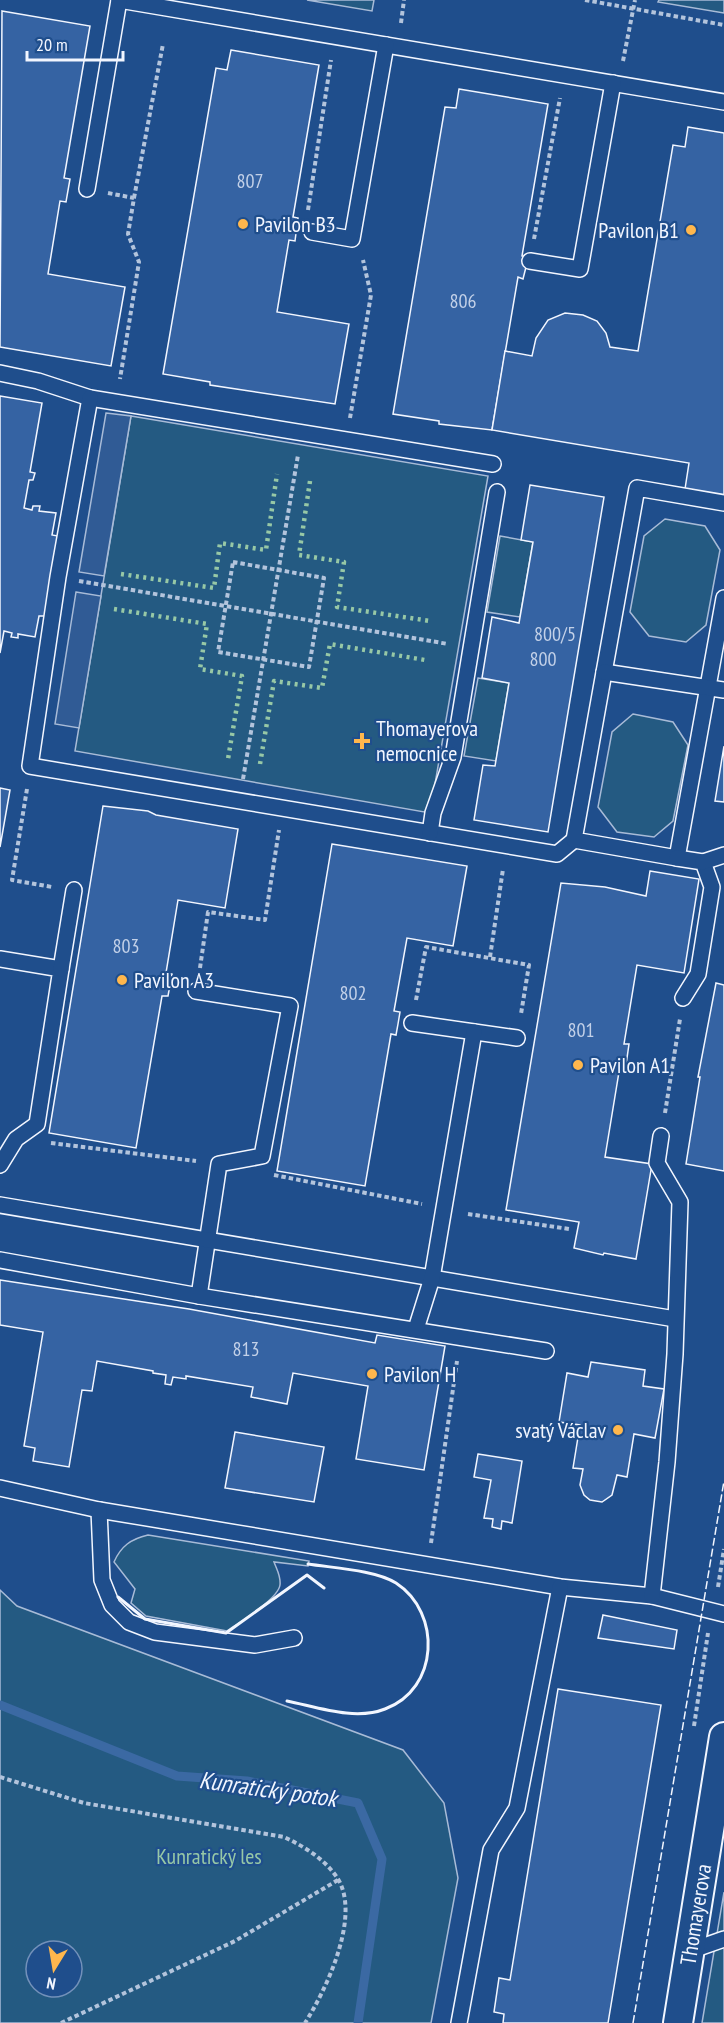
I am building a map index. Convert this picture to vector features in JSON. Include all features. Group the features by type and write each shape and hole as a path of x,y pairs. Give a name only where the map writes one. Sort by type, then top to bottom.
{"street":[{"name":"Thomayerova","path":"678,2023 724,1737"}],"lane":[{"path":"87,189 119,0 724,102"},
{"path":"312,232 352,238 386,45"},
{"path":"530,261 580,269 613,83"},
{"path":"0,373 38,381 90,398 493,464"},
{"path":"90,398 58,577 30,766 430,833 557,854 574,840 637,488 724,503"},
{"path":"430,833 433,813 453,757 497,492"},
{"path":"677,858 724,598"},
{"path":"604,672 724,690"},
{"path":"574,840 703,862 724,855"},
{"path":"683,998 698,974 712,887 703,862"},
{"path":"0,1165 16,1139 37,1124 74,890"},
{"path":"0,959 60,969"},
{"path":"196,991 290,1006 262,1156 219,1164 199,1296"},
{"path":"412,1023 517,1038"},
{"path":"416,1329 432,1278 474,1032"},
{"path":"652,1596 667,1462 680,1202 657,1163 661,1136"},
{"path":"0,1204 675,1319"},
{"path":"0,1260 199,1296 546,1351"},
{"path":"0,1488 99,1510 560,1587 652,1596 724,1614"},
{"path":"99,1510 102,1580 112,1605 129,1622 155,1632 255,1645 294,1638"},
{"path":"459,2023 491,1850 517,1808 560,1587"},
{"path":"690,1951 724,1940"}],"path":[{"path":"401,24 405,0"},
{"path":"585,0 724,25"},
{"path":"613,83 626,54 635,0"},
{"path":"312,232 307,218 334,36"},
{"path":"120,379 139,262 128,234 163,44"},
{"path":"530,261 564,74"},
{"path":"87,189 134,198"},
{"path":"239,801 300,444 307,434"},
{"path":"233,562 324,578 309,667 218,652 225,606 233,562"},
{"path":"58,577 472,648"},
{"path":"28,779 12,880 74,890"},
{"path":"196,991 208,912 265,920 280,820"},
{"path":"489,957 503,868"},
{"path":"412,1023 426,947 529,965 517,1038"},
{"path":"661,1136 683,998"},
{"path":"16,1139 219,1164"},
{"path":"266,1174 445,1210 569,1229"},
{"path":"428,1565 460,1337"},
{"path":"0,1777 84,1803 284,1837 313,1852 338,1880 345,1904 344,1935 316,2006 305,2023"},
{"path":"61,2023 235,1941 338,1880"}],"green space":[{"path":"307,0 374,0 372,11"},
{"path":"659,0 724,0 724,13 658,2"},
{"path":"131,416 488,476 430,813 75,751"},
{"path":"665,519 705,526 720,550 706,625 686,642 649,636 630,612 644,536"},
{"path":"500,536 533,542 520,617 487,612"},
{"path":"478,678 509,683 496,761 464,756"},
{"path":"633,714 673,722 688,745 673,821 654,837 617,832 598,807 612,732"},
{"path":"148,1535 309,1561 308,1566 274,1562 280,1579 278,1591 258,1610 227,1631 146,1616 131,1603 135,1589 114,1562 127,1544"},
{"name":"Kunratický les","path":"0,1590 17,1606 403,1750 444,1803 458,1878 431,2023 0,2023"},
{"path":"724,1892 724,2023 702,2023"}],"shaded area":[{"path":"106,413 131,416 104,576 79,572"},
{"path":"76,592 101,596 79,728 55,724"}],"building":[{"path":"2,11 90,26 64,178 70,179 66,202 60,201 48,274 125,287 111,366 0,347"},
{"name":"Pavilon B3","path":"231,50 319,65 293,217 298,218 295,241 289,240 277,312 349,324 335,404 210,385 210,382 163,374 216,68 227,70"},
{"path":"459,89 548,104 522,256 527,257 526,267 523,279 518,277 492,430 439,424 439,421 393,414 445,107 456,108"},
{"name":"Pavilon B1","path":"688,127 724,133 724,495 685,489 689,463 492,430 505,351 532,356 536,338 548,320 565,313 583,315 597,321 606,333 610,347 638,351 673,145 685,147"},
{"path":"0,396 42,403 30,472 35,473 33,480 29,480 24,508 32,510 33,506 40,506 39,511 56,513 52,535 58,536 45,616 39,616 35,637 18,634 18,638 11,637 12,633 4,631 0,653"},
{"path":"530,485 604,497 548,832 474,820 483,765 495,766 509,683 482,678 492,617 519,623 533,542 521,540"},
{"path":"724,746 724,802 715,801"},
{"path":"0,788 10,790 0,847"},
{"name":"Pavilon A3","path":"103,806 148,811 156,815 238,829 225,908 178,900 166,973 172,974 168,996 162,996 136,1148 49,1133"},
{"path":"332,844 467,866 453,946 407,938 394,1011 400,1012 398,1024 396,1035 391,1034 365,1186 277,1171"},
{"name":"Pavilon A1","path":"650,871 699,879 684,973 637,965 624,1044 629,1044 625,1072 619,1072 605,1157 652,1164 636,1259 604,1253 603,1255 574,1248 579,1222 506,1210 561,883 605,887 646,896"},
{"path":"716,983 724,985 724,1171 686,1164 700,1077 698,1077"},
{"name":"Pavilon H","path":"0,1280 189,1309 375,1343 377,1335 445,1346 424,1470 356,1459 368,1386 293,1373 287,1404 251,1397 253,1387 186,1376 186,1379 173,1377 171,1385 165,1384 166,1375 97,1361 92,1391 82,1390 69,1467 33,1461 35,1448 24,1446 43,1332 0,1325"},
{"name":"svatý Václav","path":"591,1362 645,1370 643,1386 664,1389 655,1438 634,1434 627,1477 617,1475 612,1495 602,1502 590,1500 584,1495 580,1485 583,1469 573,1468 580,1425 559,1422 567,1373 588,1377"},
{"path":"235,1432 324,1447 314,1502 225,1488"},
{"path":"478,1454 522,1461 512,1523 502,1521 501,1529 492,1527 493,1519 484,1518 491,1480 474,1477"},
{"path":"603,1615 677,1630 674,1649 598,1638"},
{"path":"558,1689 661,1705 608,2023 503,2023 504,2014 494,2012 499,1978 510,1980"}],"waterway":[{"name":"Kunratický potok","path":"0,1705 177,1776 247,1781 358,1803 382,1859 358,2023"}],"hedge":[{"path":"121,574 214,588 220,543 266,550 277,474"},
{"path":"310,481 299,555 344,562 337,607 430,621"},
{"path":"114,609 207,624 200,669 242,676 228,759"},
{"path":"260,764 274,681 322,688 330,644 425,660"}],"fence":[{"path":"633,2023 724,1481"}],"wall":[{"path":"287,1701 361,1714 385,1709 403,1699 416,1685 424,1668 428,1650 427,1631 421,1613 411,1596 396,1583 366,1572 308,1564"},
{"path":"118,1597 145,1619 226,1633 307,1575 324,1588"}],"place":[{"name":"Pavilon B3","path":"243,224"},
{"name":"Pavilon B1","path":"691,230"},
{"name":"Thomayerova nemocnice","path":"362,741"},
{"name":"Pavilon A3","path":"122,980"},
{"name":"Pavilon A1","path":"578,1065"},
{"name":"Pavilon H","path":"372,1374"},
{"name":"svatý Václav","path":"618,1430"}]}
